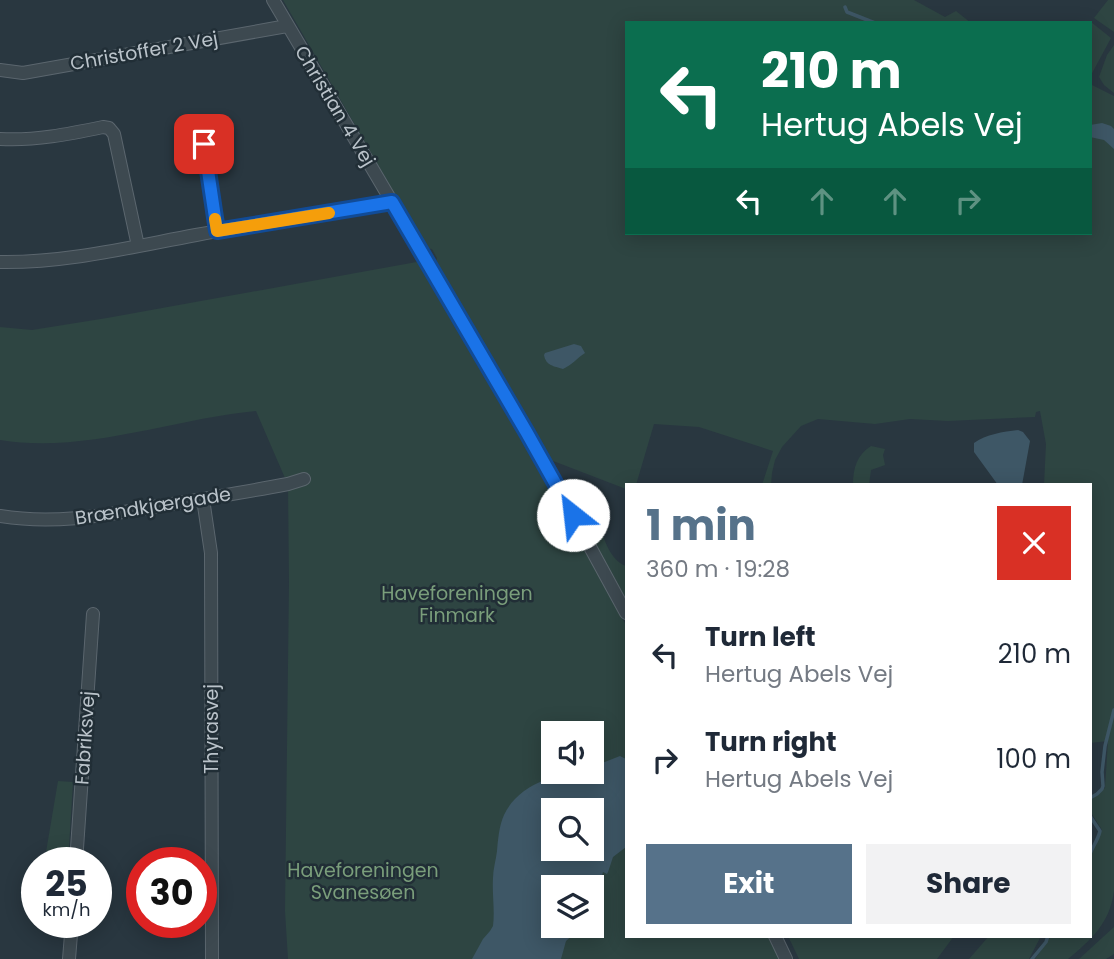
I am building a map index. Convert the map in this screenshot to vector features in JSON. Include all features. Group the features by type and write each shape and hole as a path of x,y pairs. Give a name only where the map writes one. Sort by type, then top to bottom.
{"street":[{"name":"Christian 4 Vej","path":"273,0 527,433 625,611"},
{"name":"Christoffer 2 Vej","path":"0,70 23,73 287,26"},
{"path":"0,139 51,137 109,128 114,134 138,246"},
{"path":"204,144 217,231"},
{"path":"0,262 47,261 87,256 392,202"},
{"name":"Brændkjærgade","path":"0,516 24,520 94,517 288,485 304,479"},
{"name":"Thyrasvej","path":"203,499 211,553 212,959"},
{"name":"Fabriksvej","path":"77,847 93,614"},
{"path":"69,959 71,938"},
{"path":"776,938 786,959"}],"green space":[{"path":"283,0 914,0 945,17 956,11 968,21 625,21 625,235 1092,235 1092,85 1114,96 1114,891 1104,922 1092,938 1092,853 1102,830 1092,814 1092,798 1105,788 1108,741 1092,743 1092,483 1044,483 1046,444 1040,411 1036,412 1035,417 948,421 910,419 875,424 818,419 801,426 782,447 775,460 771,483 763,483 773,451 699,427 654,424 637,483 625,483 625,489 548,459 436,262 437,258 432,249 426,248"},
{"path":"1108,0 1114,0 1114,32 1094,18"},
{"path":"1092,23 1111,38 1092,73"},
{"path":"1114,45 1114,93 1099,77"},
{"path":"422,261 625,623 625,938 770,938 779,959 288,959 285,911 288,485 256,411 96,439 32,443 0,440 0,327 32,330"},
{"path":"871,446 885,449 885,465 871,470 869,483 853,483 857,462 862,453"},
{"path":"572,484 581,485 593,507 609,550 625,565 625,596 621,593 565,490"},
{"path":"58,781 73,782 69,847 47,847"},
{"path":"1114,927 1114,954 1106,959 1079,959"},
{"path":"789,938 953,938 937,959 799,959"},
{"path":"987,938 1040,938 1029,959 969,959"},
{"path":"1050,938 1092,938 1068,959 1035,959"}],"water":[{"path":"1102,123 1114,129 1114,149 1104,140 1092,137 1092,125"},
{"path":"574,344 581,346 585,353 563,369 551,365 544,355 545,353"},
{"path":"1018,430 1030,441 1022,483 997,483 974,452 974,443 989,435"},
{"path":"620,756 625,758 625,848 613,857 607,874 541,875 541,938 569,938 561,959 472,959 493,926 493,875 504,815 519,795 541,782 604,784 604,762"}],"waterway":[{"path":"845,7 847,12 870,21"},
{"path":"1092,797 1103,786 1105,746 1114,710"},
{"path":"1092,819 1100,831 1092,850"},
{"path":"1032,959 1047,938"}],"slow traffic":[{"path":"215,219 217,231 329,213"}],"route":[{"path":"204,144 217,231 392,202 573,515"}],"park label":[{"name":"Haveforeningen Finmark","path":"457,604"},
{"name":"Haveforeningen Svanesøen","path":"363,881"}]}
